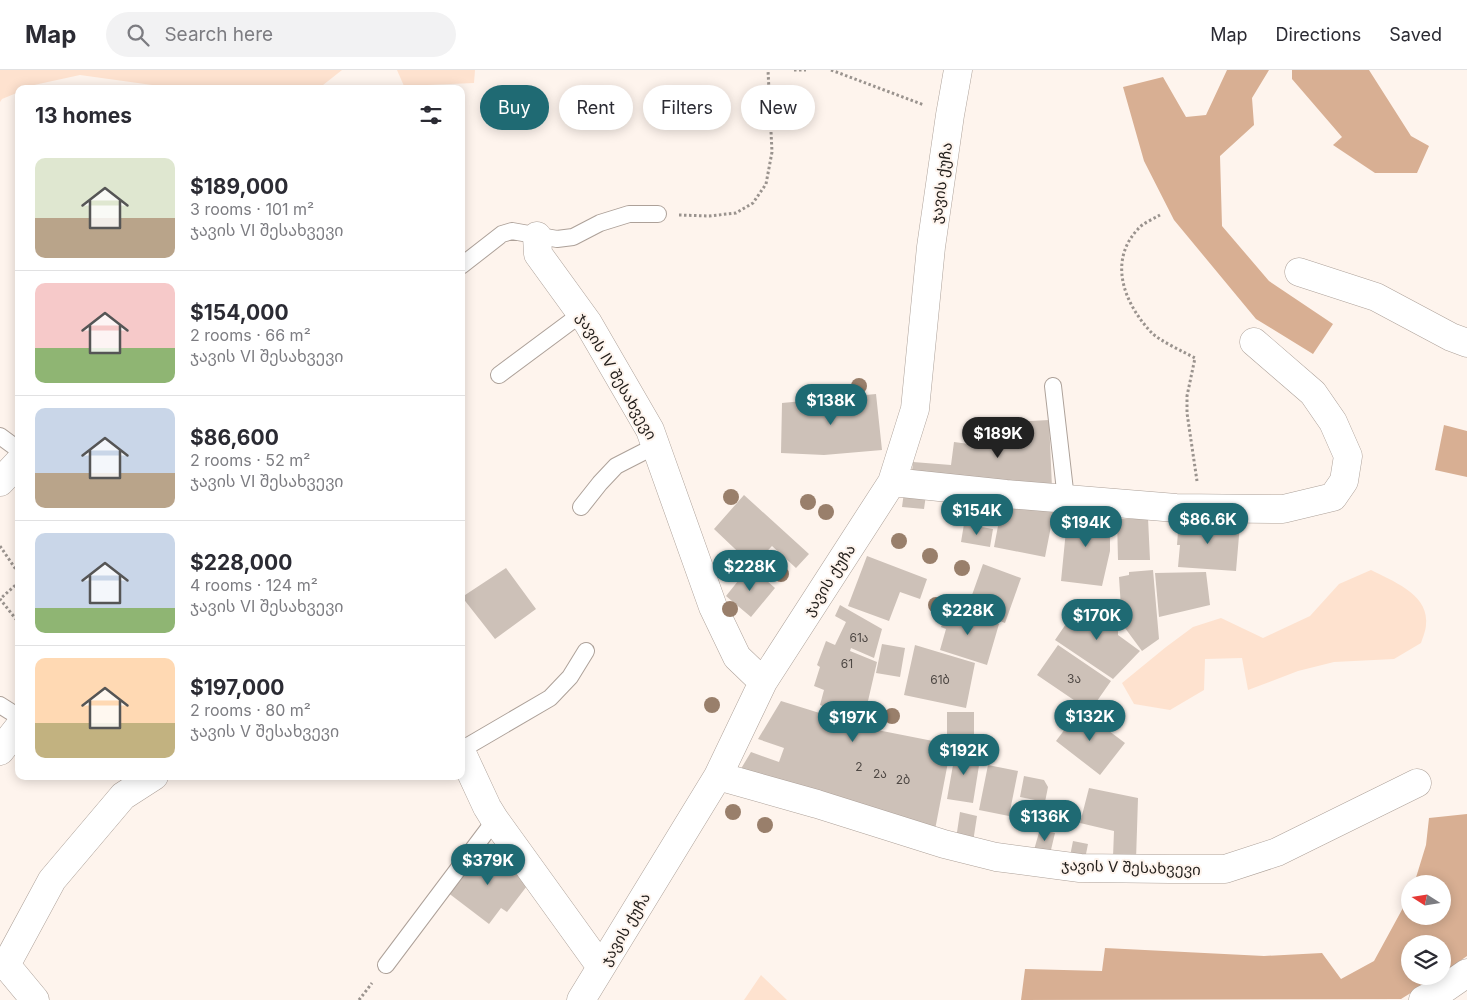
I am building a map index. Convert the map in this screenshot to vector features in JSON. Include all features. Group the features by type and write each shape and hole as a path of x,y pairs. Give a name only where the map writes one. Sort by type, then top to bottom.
{"street":[{"name":"ჯავის ქუჩა","path":"581,1000 718,776 763,682 892,482 915,409 931,247 958,70"},
{"name":"ჯავის IV შესახვევი","path":"537,236 538,254 581,314 630,393 657,445 713,607 737,657 763,682"},
{"path":"1299,272 1376,297 1451,337 1467,343"},
{"path":"892,482 1066,499 1201,509 1283,508 1333,497 1344,481 1348,456 1333,422 1314,392 1254,342"},
{"path":"0,482 15,466"},
{"path":"0,751 15,732"},
{"path":"465,759 495,820 601,967"},
{"name":"ჯავის V შესახვევი","path":"718,776 817,804 944,844 996,857 1080,868 1161,869 1225,869 1277,852 1416,783"},
{"path":"25,996 3,963 52,880 122,796 148,780"},
{"path":"1423,1000 1444,989 1467,973"}],"lane":[{"path":"465,263 502,234 512,231 557,239 573,237 600,223 629,214 658,214"},
{"path":"498,375 581,314"},
{"path":"1053,386 1066,499"},
{"path":"0,436 15,447"},
{"path":"581,507 616,466 657,445"},
{"path":"465,748 550,698 570,678 586,652"},
{"path":"0,705 15,714"},
{"path":"386,965 495,820"}],"path":[{"path":"658,214 709,216 736,213 753,203 766,184 772,152 768,70"},
{"path":"794,70 806,70"},
{"path":"831,70 950,115"},
{"path":"1160,215 1138,229 1123,252 1120,270 1129,303 1153,334 1195,358 1187,404 1201,509"},
{"path":"0,546 15,568"},
{"path":"15,586 0,599 15,618"}],"shaded area":[{"path":"0,70 342,70 323,85 152,85 80,75 34,85 15,85 15,94 2,99 0,102"},
{"path":"397,70 475,70 474,83 404,85"},
{"path":"1227,70 1269,70 1252,98 1254,125 1220,156 1222,226 1269,281 1333,324 1313,354 1256,319 1174,220 1144,161 1123,87 1163,77 1186,117 1206,115"},
{"path":"1292,70 1369,70 1411,136 1429,146 1417,173 1375,173 1333,145 1342,137 1292,79"},
{"path":"1444,425 1467,431 1467,477 1435,470"},
{"path":"1371,570 1408,590 1422,604 1425,614 1426,626 1421,643 1394,659 1334,662 1298,671 1248,690 1242,658 1205,659 1204,690 1170,710 1134,704 1122,683 1193,627 1221,618 1263,638 1310,616 1339,584"},
{"path":"1467,814 1467,956 1451,967 1451,935 1401,935 1401,985 1424,985 1401,999 1021,1000 1025,969 1102,971 1105,948 1264,956 1322,953 1341,979 1374,961 1401,912 1401,925 1451,925 1451,875 1417,875 1426,845 1429,818"},
{"path":"761,975 787,1000 744,1000"}],"building":[{"path":"876,394 882,450 824,455 781,453 782,403"},
{"path":"1049,420 1052,488 911,481 913,462 951,465 954,442 992,447 991,423"},
{"path":"904,492 926,495 924,509 902,507"},
{"path":"744,495 809,554 796,568 772,546 753,566 714,529"},
{"path":"998,501 1054,511 1045,557 994,547 998,526 993,525"},
{"path":"1068,510 1110,514 1110,551 1102,586 1061,581"},
{"path":"1148,518 1150,560 1118,560 1117,519"},
{"path":"1179,519 1240,524 1236,571 1178,567 1180,545 1177,545"},
{"path":"964,524 993,529 990,547 961,542"},
{"path":"867,556 927,579 920,599 900,592 889,621 848,606"},
{"path":"983,564 1021,578 1005,623 967,609"},
{"path":"750,566 775,588 751,617 726,596"},
{"path":"506,568 536,609 495,639 465,601 465,595"},
{"path":"1153,570 1159,639 1142,651 1122,624 1119,577 1129,575 1129,572"},
{"path":"1206,572 1210,605 1159,617 1155,573"},
{"path":"1081,602 1118,626 1118,635 1140,651 1113,679 1055,640"},
{"path":"840,605 882,629 874,658 851,648 850,651 877,662 862,727 938,742 949,757 934,835 739,772 751,752 779,762 784,748 758,739 781,701 826,715 828,708 820,705 824,690 814,686 820,667 817,665 826,641 835,645 846,622 835,616"},
{"path":"941,606 999,624 987,665 940,650 946,629 941,627 944,618 938,616"},
{"path":"882,644 905,648 900,677 876,673"},
{"path":"915,645 975,663 966,708 904,695"},
{"path":"1058,645 1111,681 1090,711 1037,675"},
{"path":"1080,709 1125,743 1100,775 1056,741"},
{"path":"947,712 974,712 974,745 947,745"},
{"path":"956,748 981,753 973,803 947,799"},
{"path":"988,765 1018,771 1009,816 979,810"},
{"path":"1024,776 1044,780 1048,787 1045,802 1020,797"},
{"path":"1089,788 1138,798 1136,860 1113,857 1114,831 1080,823"},
{"path":"960,812 977,816 973,842 956,839"},
{"path":"1040,829 1055,833 1050,854 1034,850"},
{"path":"1073,841 1088,844 1085,859 1070,856"},
{"path":"482,846 530,882 507,912 501,908 489,924 447,892"}]}
